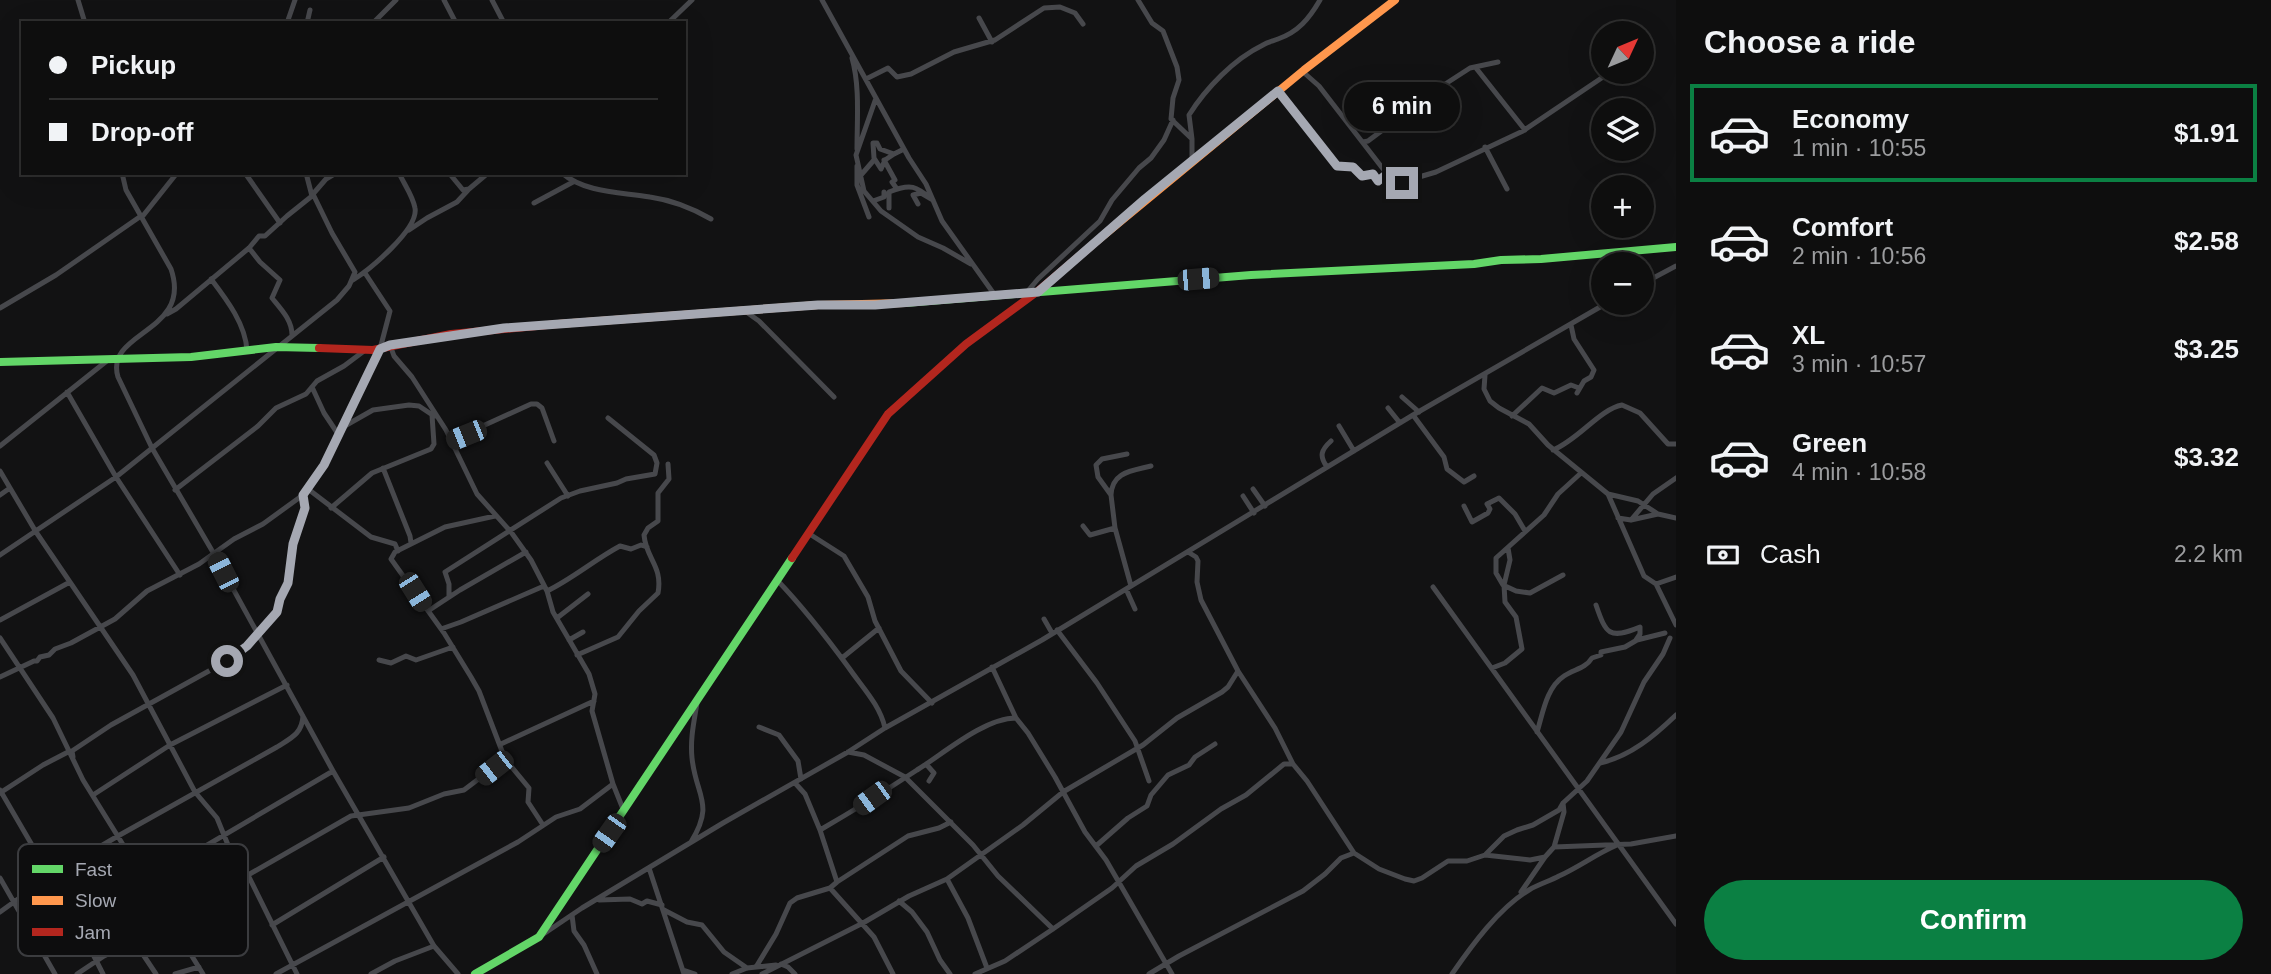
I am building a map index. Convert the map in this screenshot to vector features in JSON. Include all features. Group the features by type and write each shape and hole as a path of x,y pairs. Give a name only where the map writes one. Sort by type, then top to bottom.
{"street":[{"path":"78,0 84,21"},
{"path":"288,21 295,0"},
{"path":"374,21 388,3 396,0"},
{"path":"444,0 453,21"},
{"path":"492,0 503,21"},
{"path":"670,21 692,0"},
{"path":"822,0 942,220 994,294"},
{"path":"1138,0 1152,23 1164,32 1179,80 1170,110 1173,120 1192,139"},
{"path":"1192,161 1189,115 1210,85 1250,52 1299,28 1320,0"},
{"path":"539,937 888,414 966,344 1038,292 1302,71 1395,0"},
{"path":"866,79 888,68 897,77 908,75 954,52 992,42 1050,6 1075,13 1083,23"},
{"path":"307,21 310,10"},
{"path":"979,18 992,42"},
{"path":"849,48 855,81 857,185 869,217"},
{"path":"1363,142 1471,68 1498,62"},
{"path":"1476,68 1525,130"},
{"path":"1302,71 1319,86 1387,174 1398,181 1408,181 1436,172 1525,130 1593,84"},
{"path":"1278,91 1337,166 1353,167 1362,176 1373,174 1378,181 1387,174"},
{"path":"869,217 856,155 876,98"},
{"path":"1027,292 1100,220 1112,200 1151,158 1173,120"},
{"path":"894,155 873,143 874,160 881,169 885,160 894,155 904,149"},
{"path":"1485,148 1507,189"},
{"path":"861,175 874,160"},
{"path":"885,160 897,189"},
{"path":"122,175 126,190 161,249 175,282 174,300 167,314"},
{"path":"0,308 56,275 141,217 175,175"},
{"path":"247,175 280,223"},
{"path":"0,555 116,477 337,300 352,280 354,269 327,225 307,175"},
{"path":"0,446 114,358 140,334 176,309 249,248 259,236 265,236 313,195 333,175"},
{"path":"400,175 416,211 403,235"},
{"path":"451,175 462,190 469,189"},
{"path":"352,280 365,273 403,235 455,203 486,175"},
{"path":"564,175 573,182 588,187 652,197 677,204 711,219"},
{"path":"534,203 573,182"},
{"path":"889,208 889,192 909,186 919,188 933,200"},
{"path":"864,191 881,211 918,237 973,266"},
{"path":"873,201 884,197 884,192"},
{"path":"918,204 913,195 921,193 933,200"},
{"path":"869,217 881,211"},
{"path":"0,362 191,357 276,347 363,351 504,328 818,305 875,305 1251,275 1474,264 1676,247"},
{"path":"249,248 280,280 272,298 291,324 292,335"},
{"path":"1654,278 1676,266"},
{"path":"0,677 49,655 55,649 115,619 154,586 180,575 234,539 263,524 303,495 318,475 380,349 390,311 365,273"},
{"path":"211,279 245,335 247,351"},
{"path":"745,311 759,321 834,397"},
{"path":"475,974 759,802 1055,632 1413,415 1591,313"},
{"path":"1512,416 1542,388 1554,393 1571,384 1578,391 1591,377 1594,369 1574,340 1570,325"},
{"path":"390,345 394,356 412,377 452,440 477,494 511,531 526,552 545,588 557,618 593,685 592,711 613,784 624,811"},
{"path":"175,490 258,426 276,408 306,394 363,351"},
{"path":"114,358 118,377 175,490 214,554 333,771 434,946 458,974"},
{"path":"1485,375 1485,393 1499,408 1529,424 1553,450 1608,494 1630,498 1658,514 1676,519"},
{"path":"312,387 324,413 340,431"},
{"path":"67,392 116,477 180,575"},
{"path":"1402,397 1419,412"},
{"path":"452,440 531,404 537,404 542,408 554,441"},
{"path":"340,431 359,416 376,409 416,405 440,420"},
{"path":"1553,450 1572,441 1610,410 1622,405 1640,413 1668,444 1676,444"},
{"path":"1388,408 1400,423"},
{"path":"331,508 372,473 432,448 432,415"},
{"path":"1413,415 1444,457 1447,469 1464,482 1474,476"},
{"path":"449,597 449,584 444,573 561,498 656,473 654,455 608,418"},
{"path":"1339,426 1354,451"},
{"path":"1327,467 1321,456 1331,441"},
{"path":"1111,495 1098,477 1096,465 1102,459 1127,454"},
{"path":"547,463 568,496"},
{"path":"577,655 618,637 658,593 659,573 644,535 648,528 658,521 658,493 669,479 668,464"},
{"path":"1135,609 1115,528 1111,495 1113,483 1118,476 1151,466"},
{"path":"383,468 410,533 411,543"},
{"path":"0,471 36,532 133,675 195,792 217,818 228,844"},
{"path":"1563,575 1530,593 1516,591 1504,585 1496,573 1496,558 1544,515 1558,495 1581,473"},
{"path":"1631,520 1658,489 1676,478"},
{"path":"0,495 10,488"},
{"path":"308,489 371,537 394,544 398,551"},
{"path":"1253,489 1265,506"},
{"path":"1608,494 1644,576 1656,584 1676,625"},
{"path":"74,762 72,751 148,704 227,661 259,635 276,614 288,583 293,544 305,508 303,495"},
{"path":"1243,496 1254,513"},
{"path":"1464,506 1472,522 1488,513 1490,509 1487,504 1499,498 1515,514 1525,531"},
{"path":"1618,518 1631,520 1658,514"},
{"path":"495,516 446,526 398,551 391,556 391,561 441,629 479,691 505,760 526,783 530,792 528,802 543,825"},
{"path":"1083,526 1090,535 1115,528"},
{"path":"808,533 844,555 868,597 879,628 901,671 932,703"},
{"path":"441,629 545,588 560,585 575,573 620,547 647,547"},
{"path":"1492,668 1505,663 1522,649 1516,617 1505,602 1504,585 1510,560 1508,548"},
{"path":"428,611 526,552"},
{"path":"1188,552 1198,561 1197,582 1201,600 1238,671 1275,728 1293,764 1354,853 1379,869 1414,881 1448,861 1466,861 1485,855 1530,860 1545,857"},
{"path":"1656,584 1676,577"},
{"path":"777,580 794,597 842,658 871,699 885,728"},
{"path":"0,620 70,582"},
{"path":"1433,587 1676,924"},
{"path":"557,618 587,594"},
{"path":"1537,732 1550,690 1563,676 1587,665 1592,658 1601,655 1601,652 1625,648 1640,634 1640,627 1610,633 1604,629 1596,605"},
{"path":"1044,620 1097,683 1137,747 1149,782"},
{"path":"842,658 879,628"},
{"path":"569,640 583,632"},
{"path":"1636,640 1670,636"},
{"path":"1670,636 1676,645"},
{"path":"1485,855 1504,836 1533,825 1559,810 1601,763 1621,732 1644,681 1663,654 1670,636"},
{"path":"0,638 53,718 68,752 123,844"},
{"path":"379,660 391,663 406,656 416,660 453,648"},
{"path":"992,667 1016,718 1032,740 1085,832 1106,860 1172,974"},
{"path":"762,974 863,923 899,901 947,879 1023,825 1063,792 1222,692 1238,671"},
{"path":"93,794 170,745 287,685"},
{"path":"690,844 701,827 704,810 691,755 697,700"},
{"path":"501,744 594,701"},
{"path":"1601,763 1618,759 1645,742 1676,715"},
{"path":"104,844 297,734 302,727 303,716"},
{"path":"820,830 860,807 952,745 993,722 1016,718"},
{"path":"759,727 779,734 798,761 798,781 820,830 837,882"},
{"path":"1096,846 1147,806 1151,795 1168,775 1189,765 1195,757 1215,744"},
{"path":"31,844 1,792 68,752"},
{"path":"848,752 864,755 905,776 951,822 998,876 1053,929"},
{"path":"297,974 248,875 345,820 409,808 444,794 464,790 505,760"},
{"path":"926,764 934,774 929,781"},
{"path":"975,974 1005,961 1118,884 1136,866 1173,844 1221,808 1246,795 1283,765 1293,764"},
{"path":"207,844 333,771"},
{"path":"276,974 518,842 564,813 580,809 613,784"},
{"path":"1452,974 1466,953 1517,897 1554,848 1564,812 1563,803"},
{"path":"756,967 776,934 790,903 797,898 830,888 908,836 951,822"},
{"path":"1554,848 1632,844 1676,836"},
{"path":"1517,897 1620,843"},
{"path":"1149,974 1303,891 1341,858 1354,853"},
{"path":"272,925 384,857"},
{"path":"649,868 684,972 695,974"},
{"path":"0,878 18,908"},
{"path":"947,879 968,918 987,968"},
{"path":"830,888 879,944 894,974"},
{"path":"596,900 630,899 663,907 687,922 702,925 724,952 747,968"},
{"path":"0,912 18,901"},
{"path":"899,901 912,912 927,932 950,974"},
{"path":"572,915 574,931 584,945 597,974"},
{"path":"371,974 395,961 434,946"},
{"path":"45,956 55,974"},
{"path":"94,956 103,974"},
{"path":"79,973 104,956"},
{"path":"144,956 156,974"},
{"path":"192,956 203,974"},
{"path":"732,974 747,968 779,964 788,967 795,974"},
{"path":"176,974 199,967"}],"traffic: fast":[{"path":"905,303 1251,275 1474,264 1676,247"},
{"path":"0,362 191,357 276,347 319,348"},
{"path":"475,974 539,937 792,558"}],"traffic: slow":[{"path":"1097,241 1304,70 1395,0"},
{"path":"558,324 818,305 905,303"}],"traffic: jam":[{"path":"792,558 888,414 966,344 1038,291 1097,241"},
{"path":"319,348 373,350 451,334 558,324"}],"route":[{"path":"227,661 259,635 277,612 288,583 293,544 305,508 303,495 324,465 380,349 452,334 504,328 1038,292 1145,199 1278,91 1337,166 1353,167 1364,177 1373,174 1378,181 1387,174 1402,183"}]}
